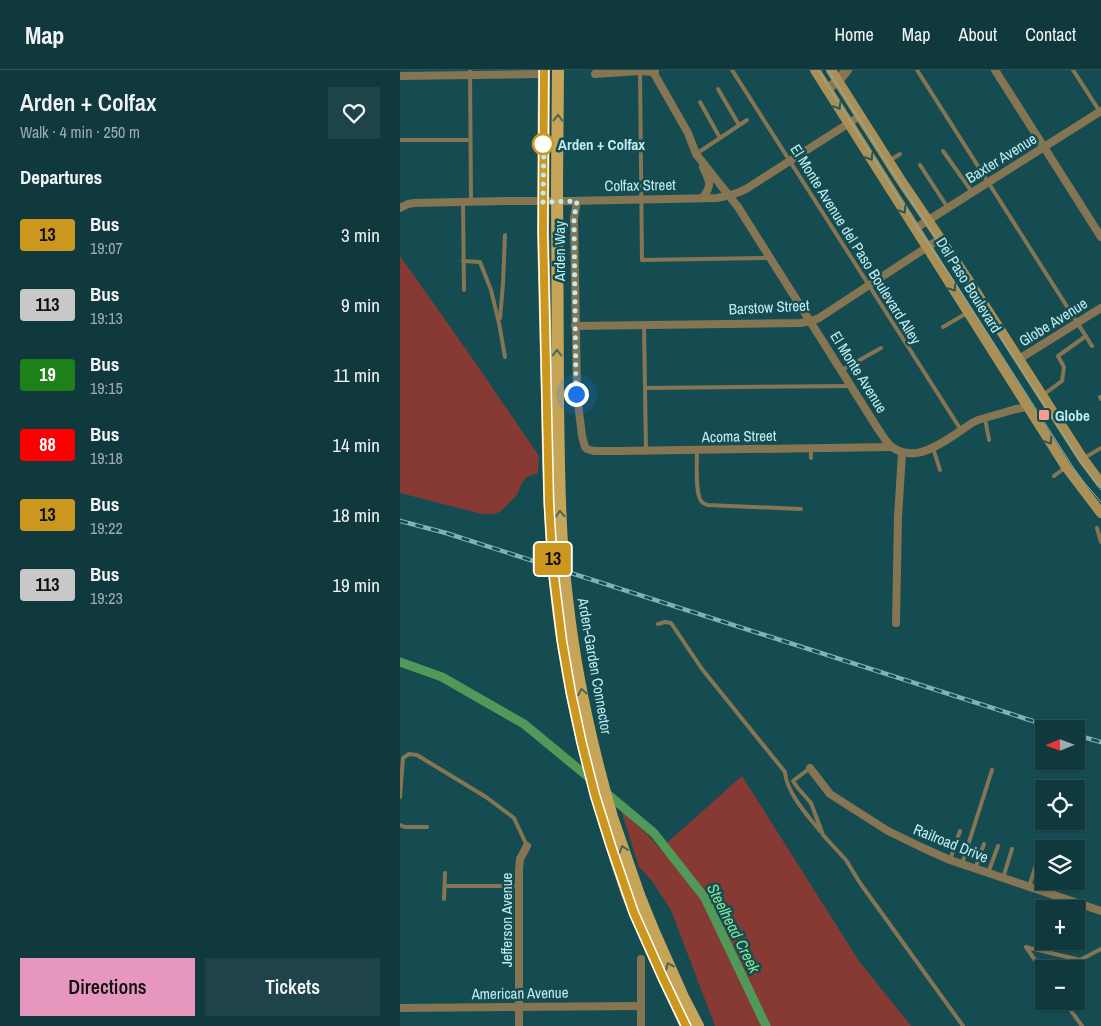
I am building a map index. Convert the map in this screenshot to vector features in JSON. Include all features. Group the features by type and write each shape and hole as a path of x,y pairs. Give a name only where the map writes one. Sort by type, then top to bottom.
{"main road":[{"name":"Arden Way","path":"557,201 558,70"},
{"name":"Del Paso Boulevard","path":"815,70 916,228 1027,408 1066,467 1099,509"},
{"name":"Del Paso Boulevard","path":"831,70 888,161 941,238 1083,459 1101,483"},
{"name":"Arden Way","path":"543,202 544,72"},
{"name":"Arden-Garden Connector","path":"557,201 551,538 566,668 588,768 611,846 698,1026"},
{"name":"Arden-Garden Connector","path":"543,202 553,400"},
{"name":"Arden-Garden Connector","path":"633,894 634,913 686,1026"}],"street":[{"path":"826,89 838,81 847,70"},
{"path":"995,70 1101,237"},
{"path":"595,74 654,71"},
{"name":"El Monte Avenue","path":"654,71 688,133 710,182 703,197"},
{"path":"400,76 544,72"},
{"name":"Baxter Avenue","path":"916,228 1100,111"},
{"name":"Colfax Street","path":"400,208 414,203 467,201 543,202 717,198 730,196 740,193 860,116"},
{"name":"El Monte Avenue","path":"698,157 730,196 891,447"},
{"name":"Arden Way","path":"577,201 574,218 577,406 583,443 587,449"},
{"name":"Barstow Street","path":"575,326 800,323 811,321 819,318 941,238"},
{"name":"Globe Avenue","path":"1019,359 1101,308"},
{"path":"891,447 902,452 915,454 922,452 933,448 972,423 1016,409 1027,408"},
{"name":"Acoma Street","path":"587,449 600,452 891,447"},
{"path":"896,624 898,517 902,452"},
{"name":"Railroad Drive","path":"810,768 830,794 888,831 950,860 1101,911"},
{"name":"Jefferson Avenue","path":"519,1026 519,864 527,846"},
{"path":"641,959 641,1026"},
{"name":"American Avenue","path":"400,1008 641,1006"}],"lane":[{"name":"El Monte Avenue del Paso Boulevard Alley","path":"732,70 961,430"},
{"path":"917,70 1092,346"},
{"path":"1074,70 1100,111"},
{"path":"640,72 642,260 771,258"},
{"path":"464,290 463,261 470,140 470,73"},
{"path":"718,89 739,125"},
{"path":"700,102 720,138"},
{"path":"698,157 720,138 747,120"},
{"path":"400,140 470,140"},
{"path":"943,151 972,192"},
{"path":"888,161 900,154"},
{"path":"920,165 948,208"},
{"path":"499,323 505,235"},
{"path":"463,261 480,262 491,290 506,357"},
{"path":"943,327 968,312"},
{"path":"644,325 646,451"},
{"path":"1043,395 1062,381 1064,367 1058,356 1086,336"},
{"path":"842,370 881,348"},
{"path":"645,388 852,386"},
{"path":"985,418 989,440"},
{"path":"811,448 811,458"},
{"path":"933,448 940,470"},
{"path":"1083,459 1101,448"},
{"path":"697,450 697,479 700,499 704,504 801,509"},
{"path":"1054,476 1066,467"},
{"path":"1097,528 1101,542"},
{"path":"658,624 671,623 702,669 785,772 789,786 798,803 846,860 860,883 963,1026"},
{"path":"400,798 403,758 409,754 417,755 486,797 514,818 527,846"},
{"path":"810,768 793,781 811,803 823,834"},
{"path":"962,864 992,770"},
{"path":"400,825 405,827 427,827"},
{"path":"950,860 960,831"},
{"path":"975,869 984,844"},
{"path":"988,874 998,846"},
{"path":"1003,878 1012,849"},
{"path":"1029,887 1035,868"},
{"path":"444,899 445,873"},
{"path":"444,886 520,886"},
{"path":"1035,960 1026,948 1080,960 1101,949"},
{"path":"1070,1010 1082,1026"}],"shaded area":[{"path":"400,256 539,456 538,473 527,477 517,495 500,512 482,514 400,493"},
{"path":"742,776 859,961 911,1026 715,1026 671,910 652,881 639,867 621,810 660,849"}],"waterway":[{"name":"Steelhead Creek","path":"400,662 442,677 524,724 592,780"},
{"name":"Steelhead Creek","path":"605,792 654,833 705,898 766,1026"}],"tram line":[{"path":"818,70 917,227 956,284 1073,467 1101,502"},
{"path":"828,70 1080,461 1101,490"}],"railway":[{"path":"400,521 446,533 1035,722"},
{"path":"1085,738 1101,742"}],"bus line":[{"name":"13","path":"544,70 542,167 549,503 553,569 562,641 582,744 611,846 634,913 686,1026"}],"place":[{"name":"Arden + Colfax","path":"543,144"},
{"name":"Globe","path":"1044,415"}],"route":[{"path":"543,144 544,137 542,167 543,202 577,201 574,218 576,394"}]}
